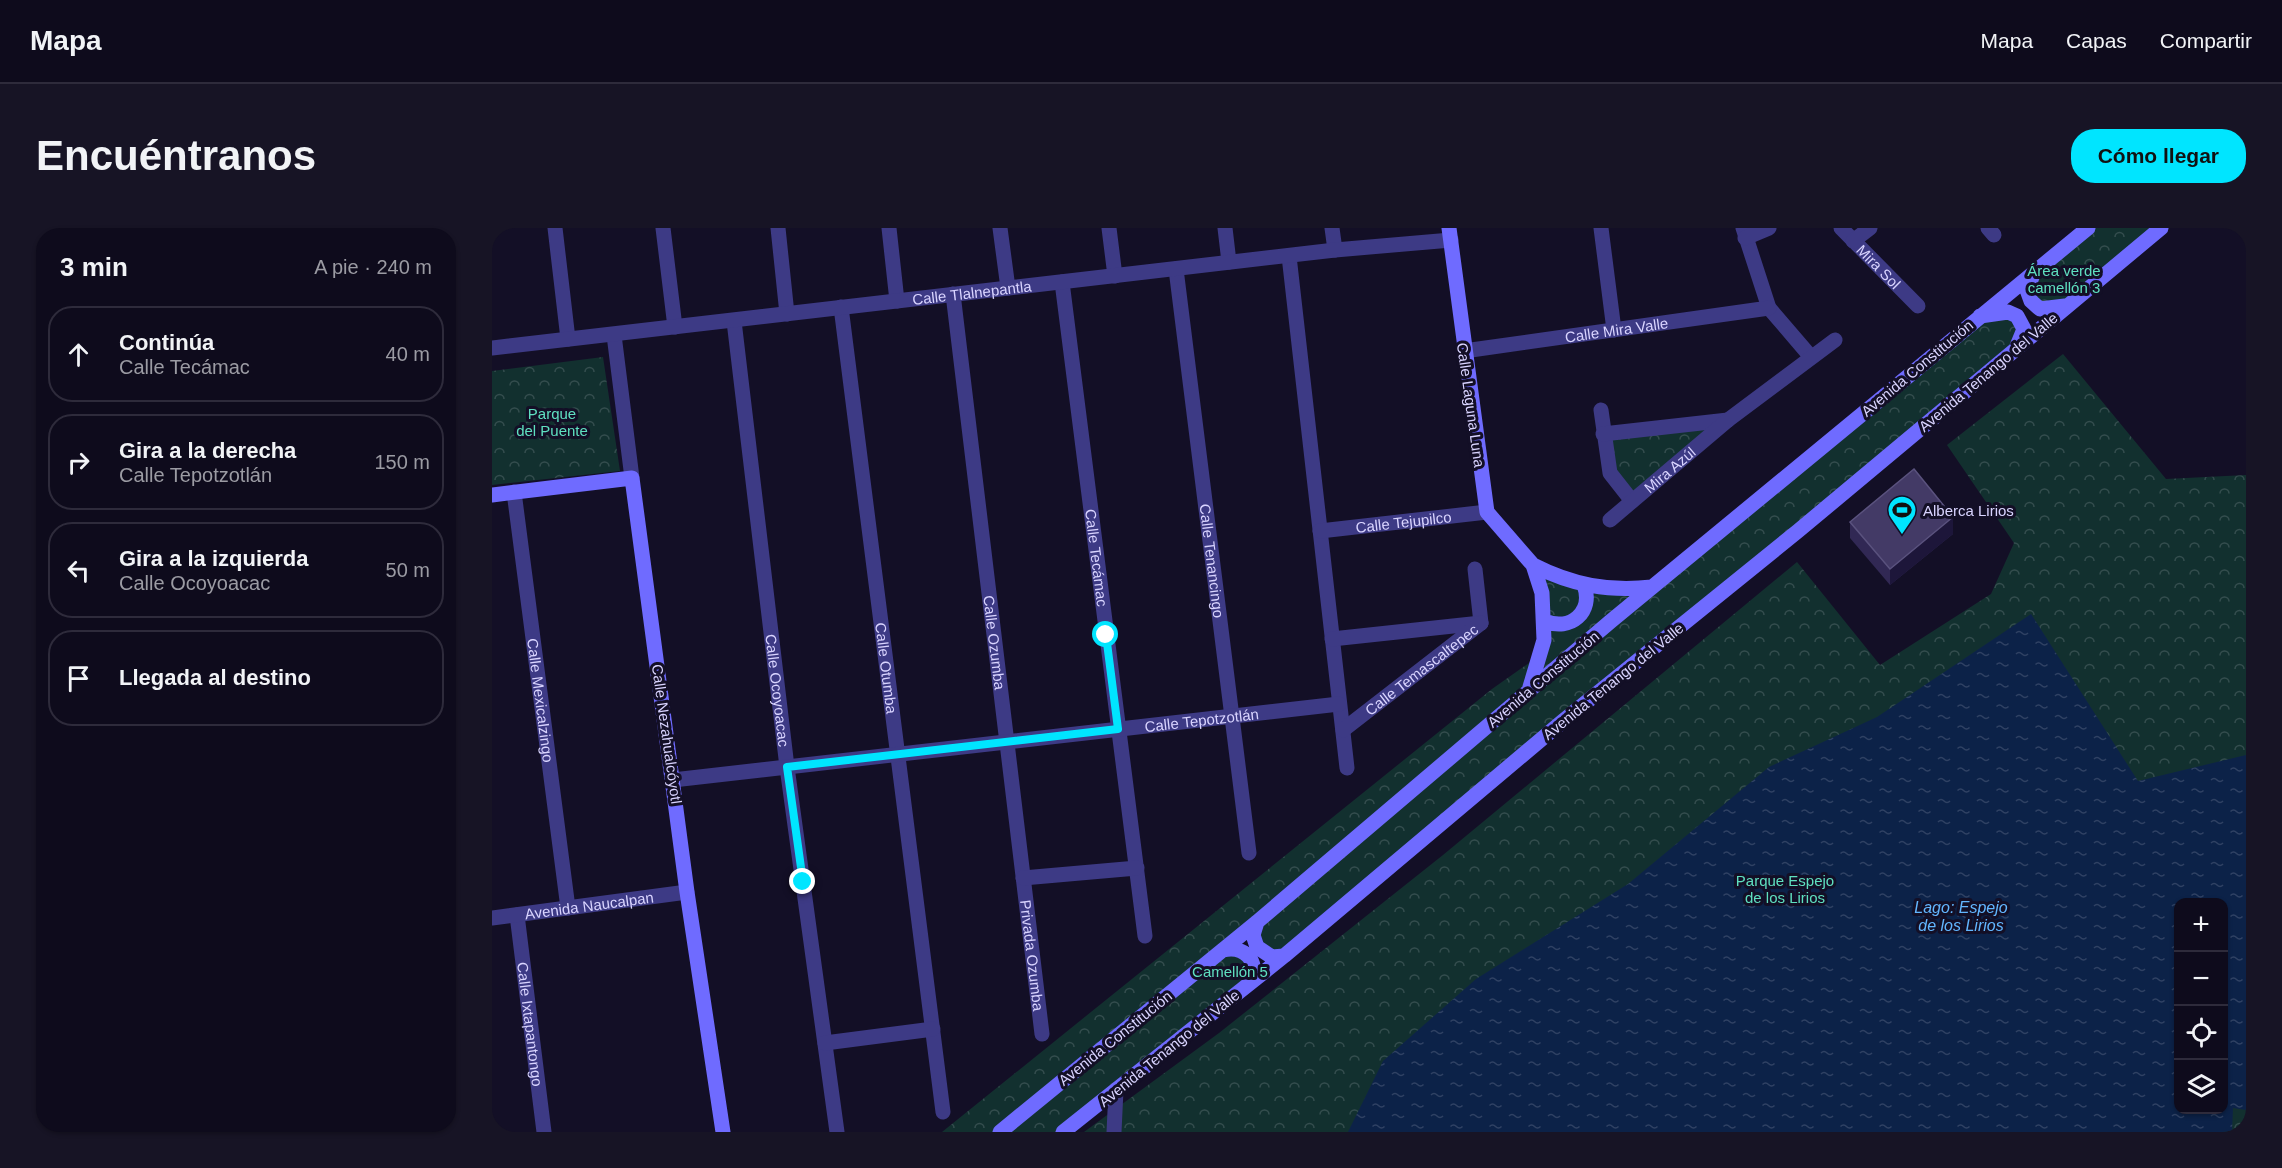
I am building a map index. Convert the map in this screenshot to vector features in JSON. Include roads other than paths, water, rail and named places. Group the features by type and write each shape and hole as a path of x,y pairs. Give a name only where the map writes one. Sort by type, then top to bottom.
{"main road":[{"name":"Avenida Constitución","path":"1000,1132 1257,922 1652,587 2088,228"},
{"name":"Avenida Tenango del Valle","path":"1063,1132 1284,956 1563,721 2161,228"},
{"name":"Calle Laguna Luna","path":"1450,234 1487,512"},
{"path":"2038,267 2027,290 2031,301 2040,309 2067,306"},
{"path":"1979,317 2008,312 2018,316 2024,329 2021,341 2012,353"},
{"path":"492,495 632,478"},
{"name":"Calle Nezahualcóyotl","path":"632,478 687,892 723,1132"},
{"path":"1487,512 1533,565 1542,593 1545,621 1540,657 1528,691"},
{"path":"1533,565 1584,585 1618,590 1652,587"},
{"path":"1545,621 1566,625 1578,618 1587,599 1584,585"},
{"path":"1257,922 1253,934 1257,947 1272,957 1284,956"},
{"path":"1223,950 1237,948 1248,955 1254,971 1251,982"}],"street":[{"path":"555,228 568,339"},
{"path":"663,228 675,327"},
{"path":"778,228 787,314"},
{"path":"889,228 897,301"},
{"path":"1000,228 1008,288"},
{"path":"1109,228 1115,276"},
{"path":"1225,228 1229,262"},
{"path":"1332,228 1335,250"},
{"path":"1600,228 1614,330"},
{"path":"1769,228 1744,233 1769,308 1811,357"},
{"name":"Mira Sol","path":"1841,228 1918,306"},
{"path":"1853,241 1870,228"},
{"name":"Calle Tlalnepantla","path":"492,348 1289,256 1450,234"},
{"name":"Calle Temascaltepec","path":"1289,256 1343,730 1481,623"},
{"name":"Calle Tenancingo","path":"1176,269 1248,853"},
{"name":"Calle Tecámac","path":"1062,282 1145,936"},
{"name":"Calle Ozumba","path":"953,294 1023,878"},
{"name":"Calle Otumba","path":"841,308 943,1112"},
{"name":"Calle Mira Valle","path":"1464,351 1769,308"},
{"name":"Calle Ocoyoacac","path":"734,321 787,767 837,1132"},
{"name":"Calle Nezahualcóyotl","path":"614,335 632,478"},
{"name":"Mira Azúl","path":"1610,520 1728,420 1835,340"},
{"path":"1601,410 1610,473 1632,501"},
{"name":"Mira Azúl","path":"1603,434 1728,420"},
{"name":"Calle Mexicalzingo","path":"514,492 568,908"},
{"name":"Calle Tejupilco","path":"1320,531 1487,512"},
{"path":"1475,570 1481,623"},
{"name":"Calle Temascaltepec","path":"1332,639 1481,623"},
{"name":"Calle Tepotzotlán","path":"673,780 1339,704"},
{"path":"1343,730 1347,768"},
{"path":"1023,878 1137,868"},
{"name":"Privada Ozumba","path":"1023,878 1042,1034"},
{"name":"Avenida Naucalpan","path":"492,918 687,892"},
{"name":"Calle Ixtapantongo","path":"517,915 544,1132"},
{"path":"825,1043 933,1029"},
{"path":"1114,1132 1116,1090"}],"water":[{"name":"Lago: Espejo de los Lirios","path":"2031,614 2138,781 2246,755 2246,1110 2233,1108 2232,1132 1348,1132 1383,1061 1476,979 1628,884 1769,767 1877,717"}],"place":[{"name":"Alberca Lirios","path":"1902,536"}],"park label":[{"name":"Área verde camellón 3","path":"2064,278"},
{"name":"Parque del Puente","path":"552,422"},
{"name":"Parque Espejo de los Lirios","path":"1785,888"},
{"name":"Camellón 5","path":"1230,971"}]}
